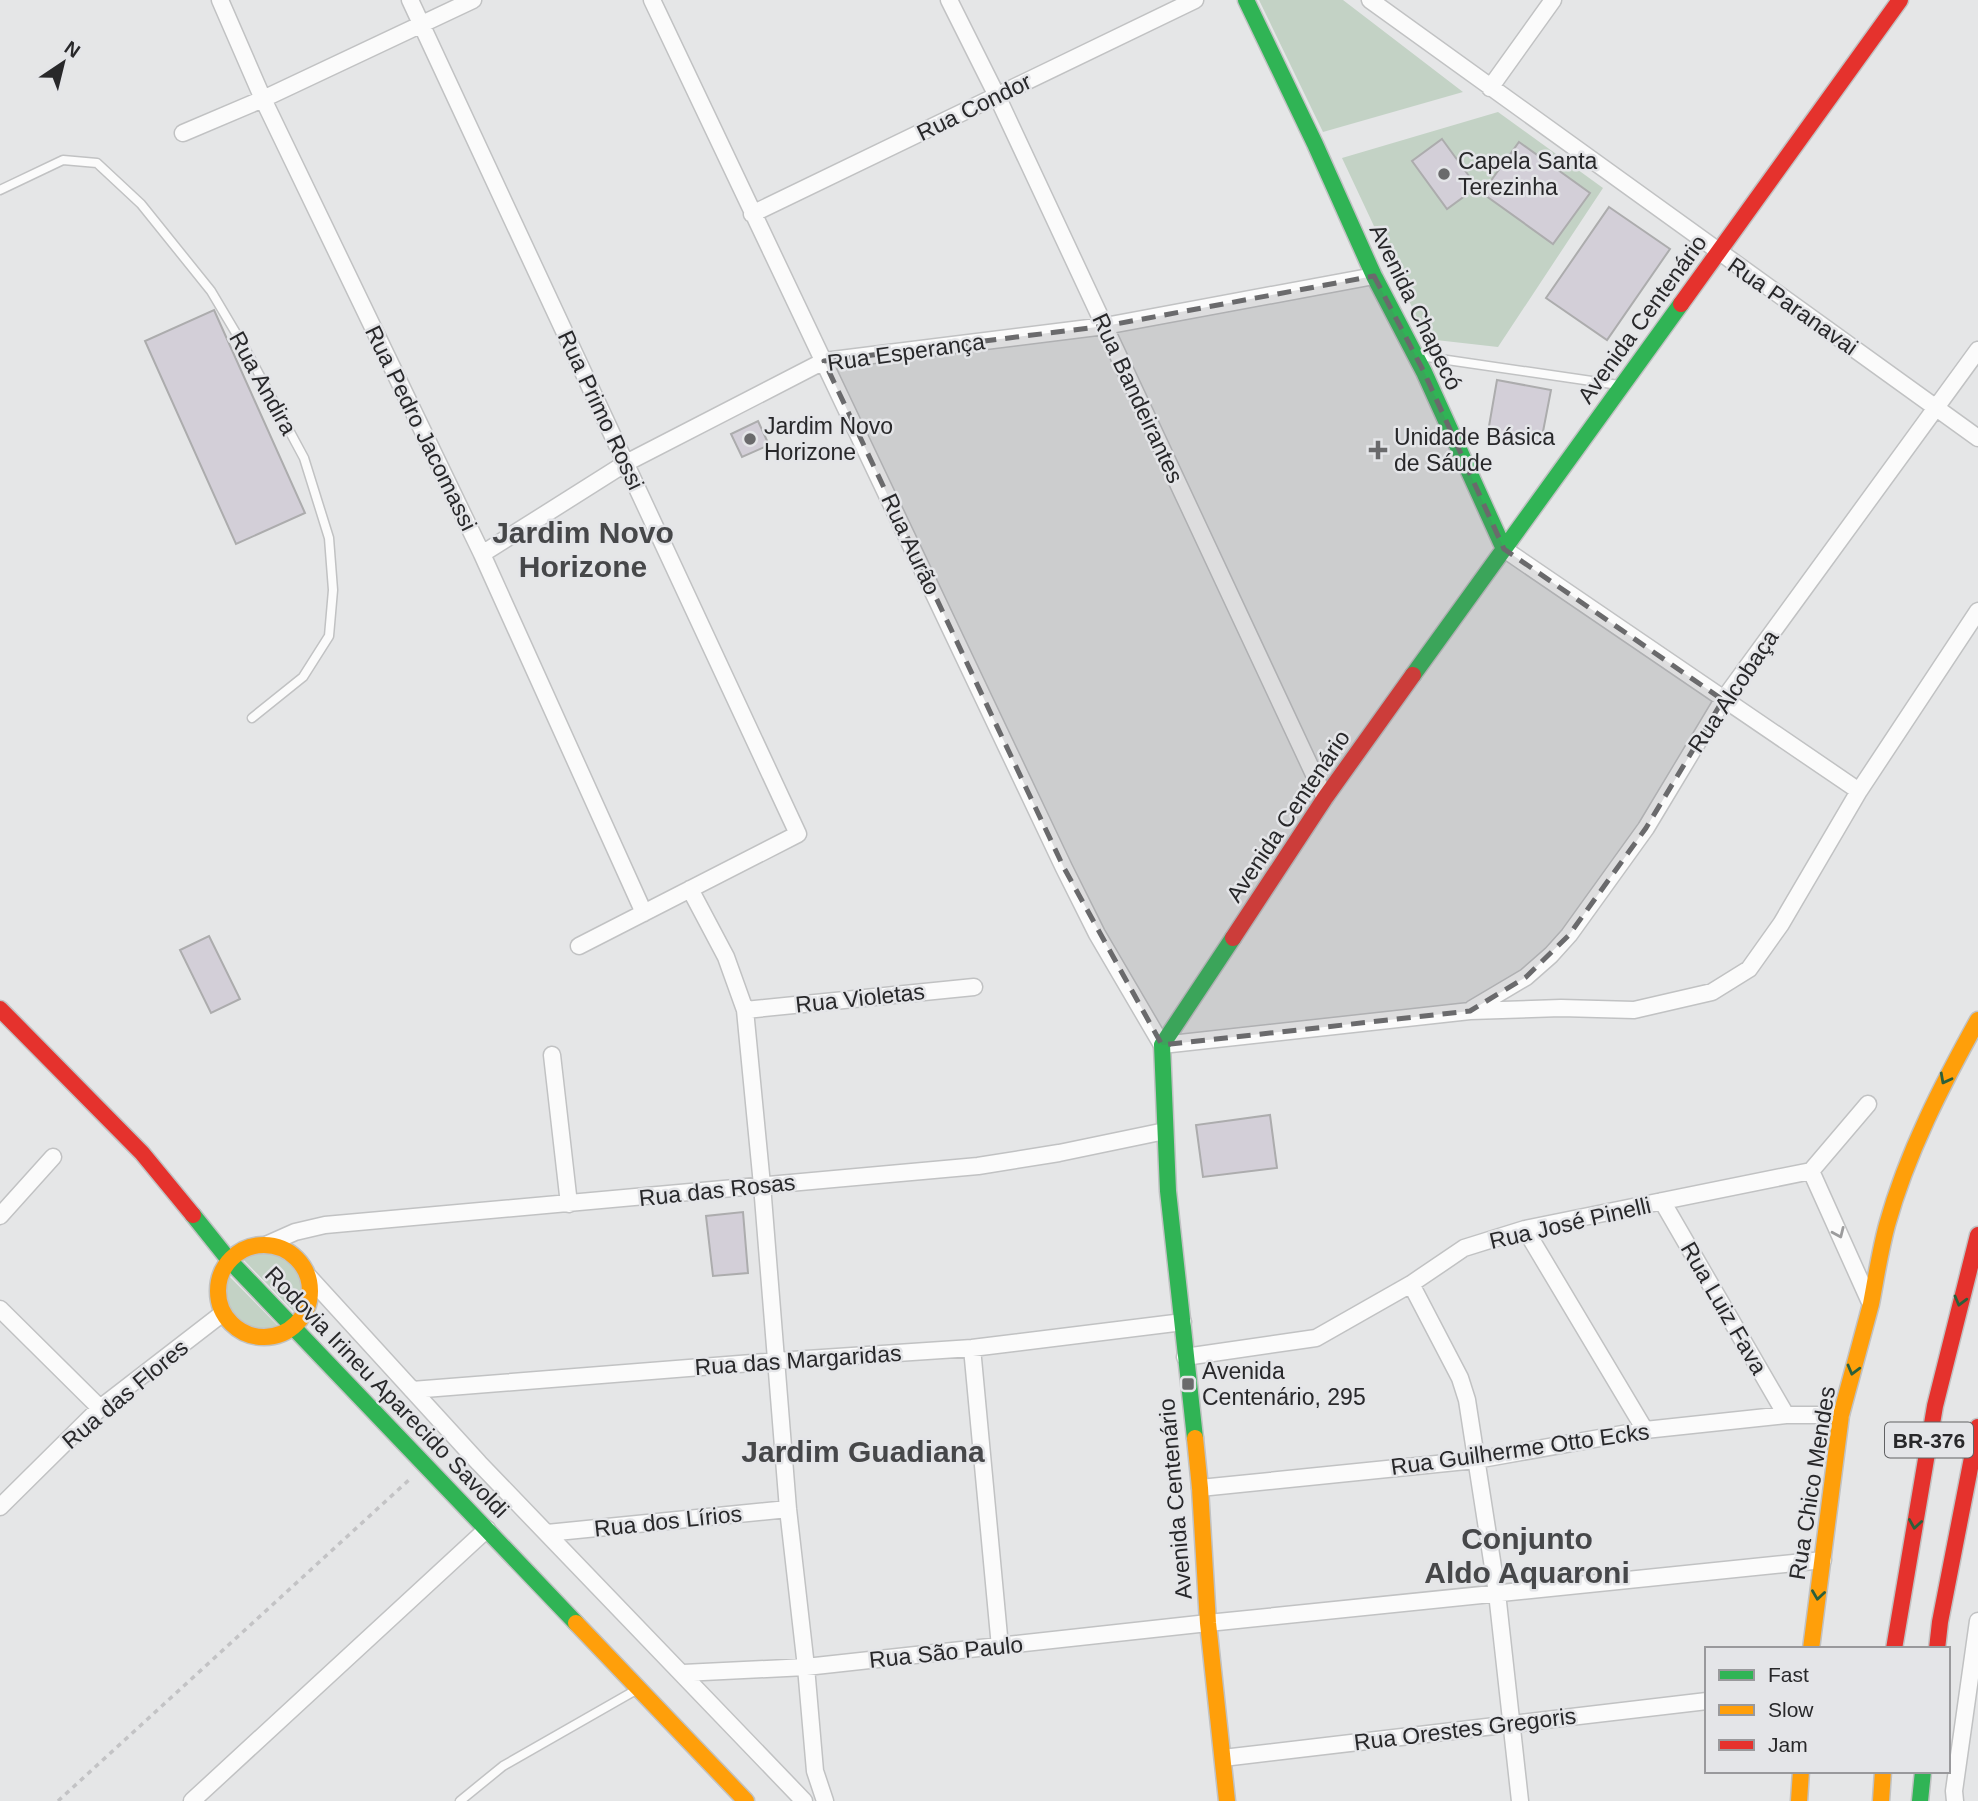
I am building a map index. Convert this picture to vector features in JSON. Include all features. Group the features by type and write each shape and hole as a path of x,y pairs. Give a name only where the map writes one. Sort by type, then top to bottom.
{"main road":[{"name":"Avenida Chapecó","path":"1246,0 1374,276 1416,355 1504,549"},
{"name":"Avenida Centenário","path":"1227,1801 1208,1623 1200,1488 1168,1191 1162,1045 1325,798 1900,0"},
{"name":"Rodovia Irineu Aparecido Savoldi","path":"0,1009 142,1153 229,1260 294,1326 355,1394 746,1801"},
{"name":"Rua Chico Mendes","path":"1811,1647 1841,1415 1871,1304 1887,1225 1936,1096 1978,1020"},
{"name":"BR-376","path":"1894,1647 1935,1406 1978,1235"},
{"path":"268,1244 282,1248 303,1265 311,1290 309,1304 294,1326 280,1335 264,1337 248,1334 234,1326 223,1313 218,1286 221,1272 229,1260 253,1245 268,1244"},
{"name":"BR-376","path":"1937,1647 1978,1427"},
{"path":"1799,1801 1801,1773"},
{"path":"1881,1801 1883,1773"},
{"path":"1920,1801 1923,1773"}],"street":[{"name":"Rua Pedro Jacomassi","path":"220,0 263,99 482,554 644,912"},
{"name":"Rua Primo Rossi","path":"410,0 798,834 690,889"},
{"path":"183,133 263,99 473,0"},
{"name":"Rua Aurão","path":"652,0 1069,879 1097,934 1162,1045"},
{"name":"Rua Bandeirantes","path":"948,0 997,96 1325,798"},
{"name":"Rua Condor","path":"752,214 1195,0"},
{"name":"Rua Paranavai","path":"1370,0 1978,438"},
{"path":"1490,88 1553,0"},
{"name":"Rua Esperança","path":"482,554 626,463 824,361 1105,326 1374,276"},
{"name":"Rua Alcobaça","path":"1470,1010 1526,977 1569,935 1646,828 1723,700 1978,350"},
{"path":"1504,549 1859,791"},
{"path":"1162,1045 1470,1010 1634,1010 1712,992 1749,970 1781,924 1859,791 1978,611"},
{"path":"579,946 690,889 726,957 745,1010 788,1509 815,1771 825,1801"},
{"name":"Rua Violetas","path":"745,1010 975,987"},
{"path":"552,1055 569,1204"},
{"path":"1868,1104 1811,1171 1871,1304"},
{"name":"Rua das Rosas","path":"268,1244 295,1231 325,1225 978,1166 1059,1153 1165,1131"},
{"path":"0,1216 53,1157"},
{"name":"Rua José Pinelli","path":"1185,1357 1316,1338 1411,1284 1464,1248 1525,1229 1811,1171"},
{"name":"Rua Luiz Fava","path":"1662,1201 1786,1415"},
{"path":"1525,1229 1645,1430"},
{"path":"309,1277 547,1533 804,1801"},
{"path":"1411,1284 1460,1378 1467,1400 1497,1593 1520,1801"},
{"path":"0,1309 100,1408"},
{"name":"Rua das Flores","path":"0,1507 100,1408 223,1313"},
{"name":"Rua das Margaridas","path":"412,1390 972,1348 1183,1322"},
{"path":"972,1348 1000,1647"},
{"name":"Rua Guilherme Otto Ecks","path":"1200,1488 1476,1460 1645,1430 1786,1415 1841,1415"},
{"name":"Rua dos Lírios","path":"547,1533 788,1509"},
{"path":"192,1801 487,1529"},
{"name":"Rua São Paulo","path":"683,1673 806,1667 1823,1560"},
{"path":"1955,1801 1954,1791 1978,1621"},
{"name":"Rua Orestes Gregoris","path":"1223,1758 1705,1701"}],"lane":[{"name":"Rua Andira","path":"0,190 63,160 97,163 141,204 211,290 304,458 329,538 333,590 329,636 303,677 252,718"},
{"path":"1416,355 1622,385"},
{"path":"460,1801 503,1766 639,1689"}],"path":[{"path":"58,1801 425,1465"}],"highlighted area":[{"path":"1374,276 1424,372 1504,549 1723,700 1646,828 1569,935 1526,977 1470,1011 1162,1045 1064,868 824,361 1105,326"}],"green space":[{"path":"1259,0 1343,0 1463,92 1323,132"},
{"path":"1498,112 1603,188 1498,347 1427,339 1342,158"},
{"path":"266,1246 287,1258 301,1274 306,1293 298,1316 239,1255"},
{"path":"226,1273 281,1329 268,1333 256,1332 237,1320 227,1298"}],"building":[{"name":"Capela Santa Terezinha","path":"1442,139 1477,187 1447,209 1412,161"},
{"path":"1519,142 1590,193 1553,244 1482,193"},
{"path":"1609,207 1670,249 1607,340 1546,298"},
{"path":"214,310 305,513 236,544 145,341"},
{"path":"1497,380 1551,390 1541,442 1488,432"},
{"name":"Jardim Novo Horizone","path":"758,421 769,445 742,457 731,434"},
{"path":"209,936 240,999 211,1013 180,950"},
{"path":"1270,1115 1277,1168 1203,1177 1196,1125"},
{"path":"743,1212 748,1273 713,1276 706,1216"}],"traffic: fast":[{"path":"1246,0 1374,276 1424,372 1504,549"},
{"path":"1413,675 1681,304"},
{"path":"1195,1438 1168,1191 1162,1045 1233,938"},
{"path":"193,1215 229,1260 576,1623"},
{"path":"1920,1801 1923,1773"}],"traffic: slow":[{"path":"1871,1304 1895,1198 1939,1094 1978,1020"},
{"path":"264,1245 282,1248 297,1258 307,1273 310,1291 307,1309 297,1324 282,1334 264,1337 246,1334 231,1324 221,1309 218,1291 221,1273 231,1258 246,1248 264,1245"},
{"path":"1811,1647 1841,1415 1871,1304"},
{"path":"1195,1438 1208,1623 1227,1801"},
{"path":"576,1623 746,1801"},
{"path":"1799,1801 1801,1773"},
{"path":"1881,1801 1883,1773"}],"traffic: jam":[{"path":"1681,304 1900,0"},
{"path":"1233,938 1325,798 1413,675"},
{"path":"0,1009 142,1153 193,1215"},
{"path":"1894,1647 1935,1406 1978,1235"},
{"path":"1937,1647 1978,1427"}],"place":[{"name":"Capela Santa Terezinha","path":"1444,174"},
{"name":"Jardim Novo Horizone","path":"750,439"},
{"name":"Unidade Básica de Sáude","path":"1378,450"},
{"name":"Avenida Centenário, 295","path":"1188,1384"}],"district":[{"name":"Jardim Novo Horizone","path":"583,549"},
{"name":"Jardim Guadiana","path":"863,1451"},
{"name":"Conjunto Aldo Aquaroni","path":"1527,1555"}]}
